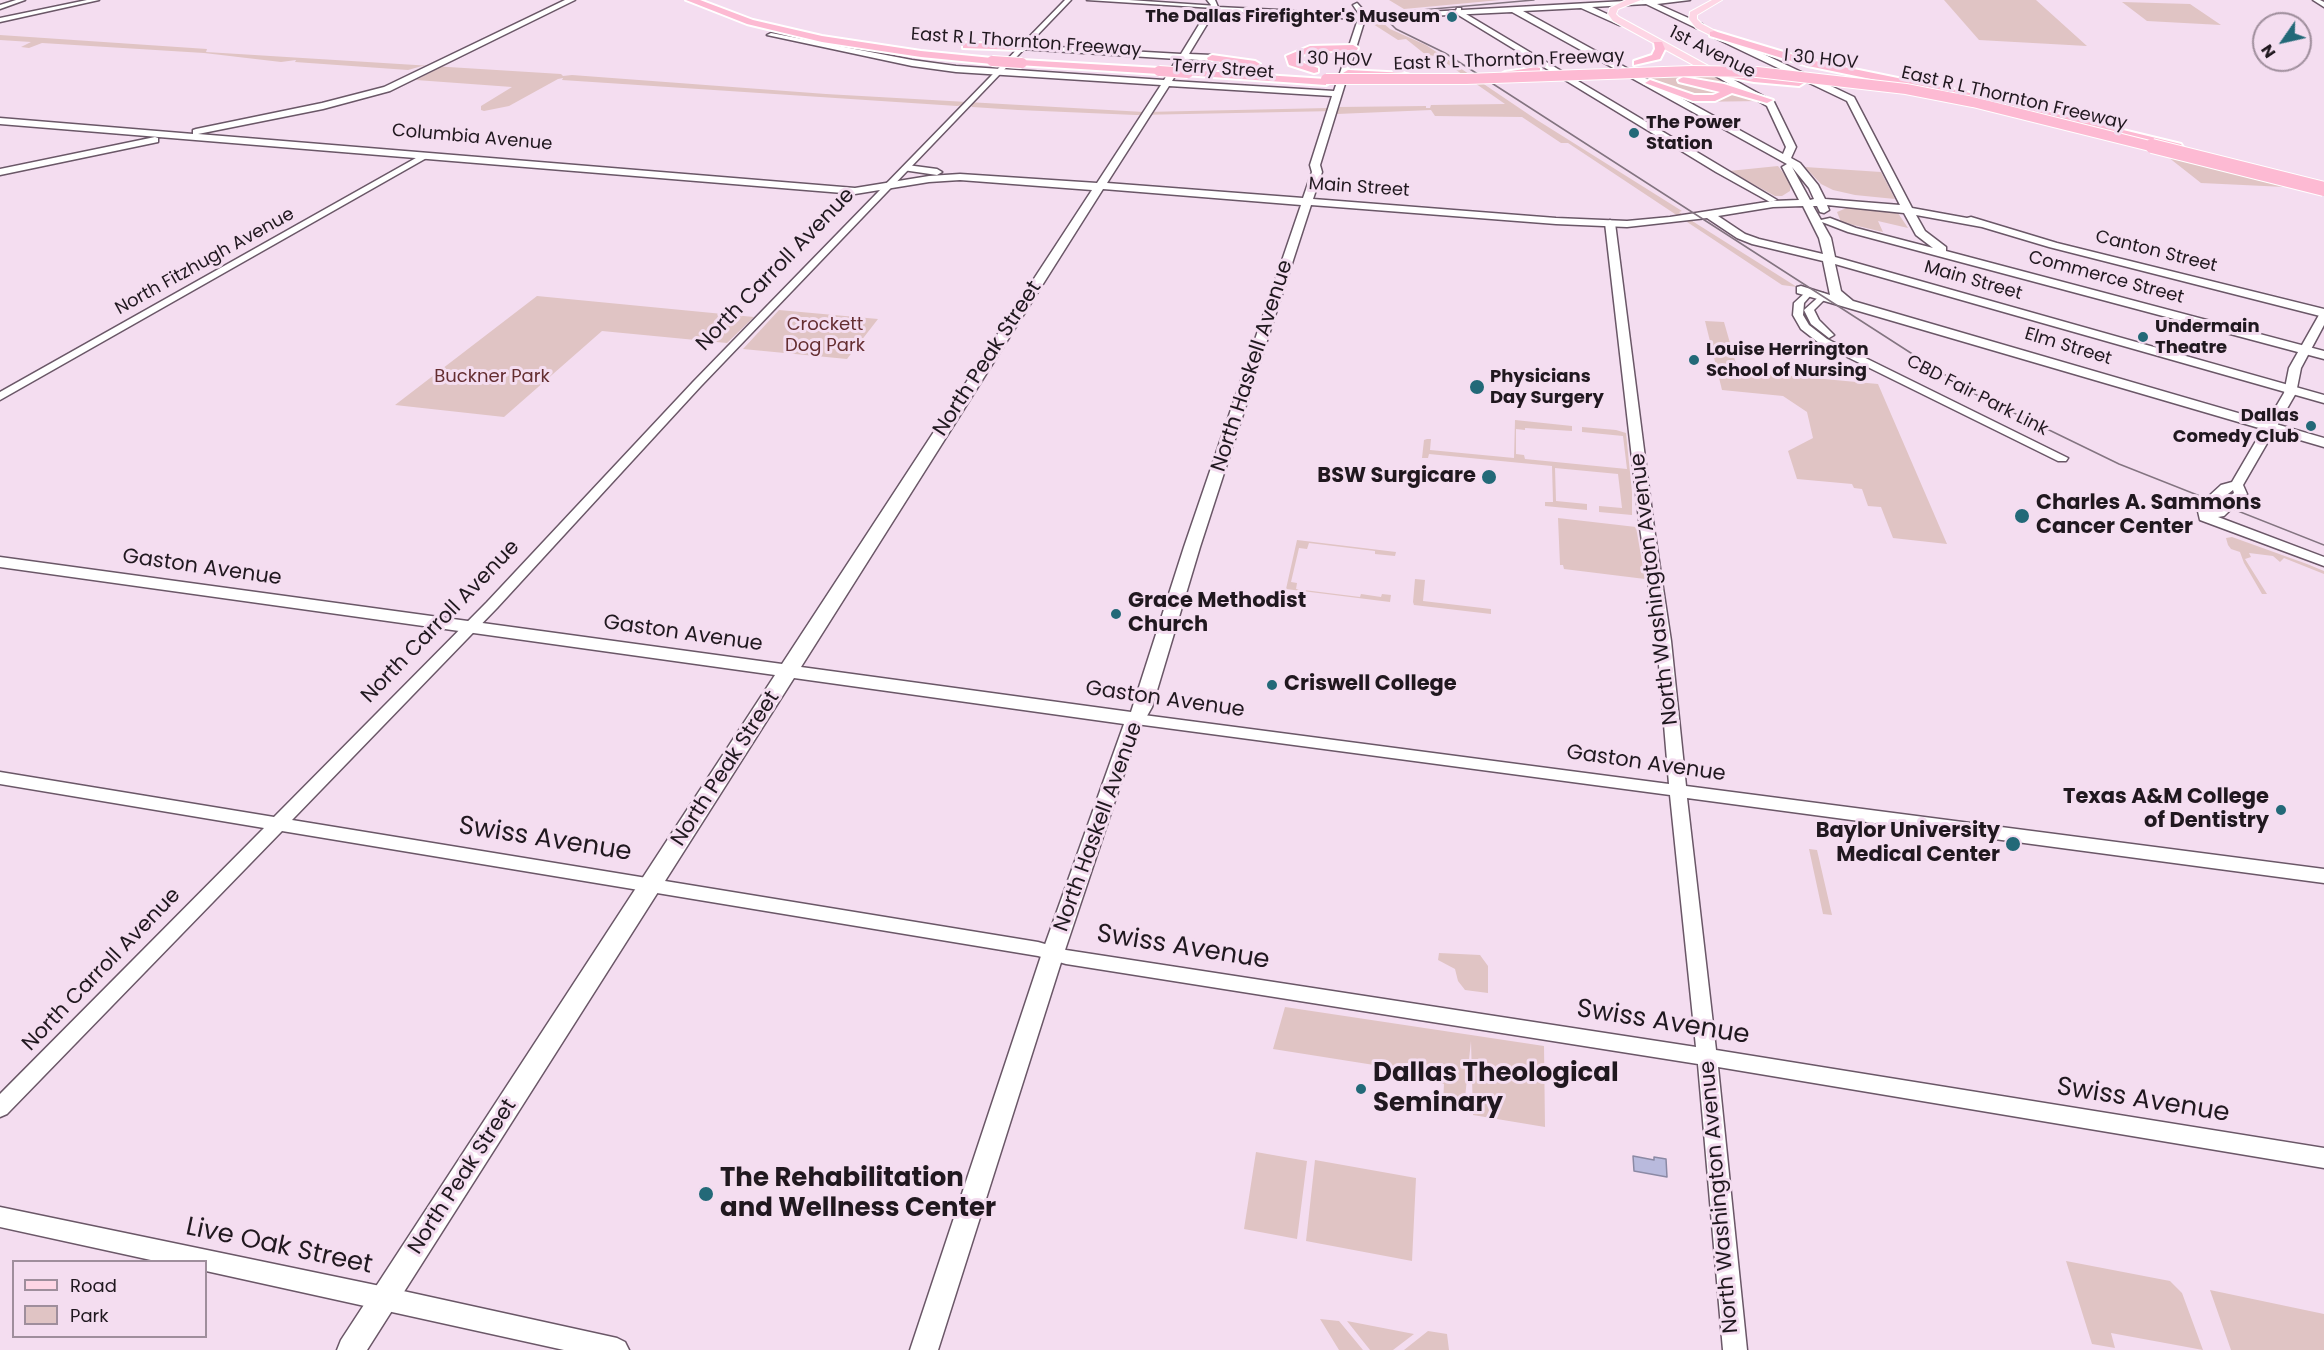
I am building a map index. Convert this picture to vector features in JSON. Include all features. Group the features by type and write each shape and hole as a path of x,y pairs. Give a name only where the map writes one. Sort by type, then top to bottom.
{"highway":[{"name":"East R L Thornton Freeway","path":"691,0 837,36 1024,61 1387,83 1698,74 1789,77 1914,93 2002,111 2323,187"},
{"name":"East R L Thornton Freeway","path":"705,2 750,22 822,39 921,54 994,58"},
{"path":"705,2 733,22 771,35"},
{"path":"1714,33 1741,43 1825,66 1984,99"},
{"path":"837,36 931,46 1022,47"},
{"path":"1505,75 1536,70 1638,63 1656,57 1660,50 1658,44"},
{"path":"1327,78 1314,70 1293,63 1291,56 1310,49 1353,48"},
{"path":"878,57 994,58"},
{"path":"1212,58 1314,70"},
{"name":"East R L Thornton Freeway","path":"1327,78 1505,75 1664,68 1764,70 1870,80 1984,99 2323,187"},
{"name":"I 30 HOV","path":"1327,78 1447,80 1692,71 1757,72 1832,79 1906,89 1983,104 2323,187"},
{"path":"1711,71 1754,80 1893,93 2002,111"},
{"path":"1222,85 1327,78"},
{"path":"1565,79 1683,80 1723,87 1727,93 1718,98 1698,98 1679,94 1650,83"},
{"path":"1707,83 1767,100"}],"main road":[{"path":"323,106 432,65 562,0"},
{"path":"178,134 344,104 408,81 571,0"},
{"path":"1511,8 1598,0"},
{"path":"1213,5 1224,4 1362,16 1686,0"},
{"path":"1699,26 1693,20 1693,14 1718,0"},
{"path":"1641,1 1699,26 1851,99 1920,233 1940,248 1969,260"},
{"path":"1619,23 1612,11 1623,3"},
{"path":"1362,16 1353,4 1389,14"},
{"path":"1213,5 1362,16 1458,10"},
{"name":"North Peak Street","path":"351,1350 1167,82 1213,5"},
{"name":"1st Avenue","path":"1582,5 1767,100 1777,113 1791,149"},
{"path":"1511,8 1796,165 1809,180 1821,200 1829,264 1836,295 1858,305"},
{"name":"North Haskell Avenue","path":"924,1350 1053,953 1129,732 1145,700 1192,547 1308,202 1317,172 1315,165 1362,16"},
{"name":"East R L Thornton Freeway","path":"771,35 878,57 938,67 998,73"},
{"path":"1741,43 1750,52"},
{"path":"1022,47 1212,58"},
{"name":"Terry Street","path":"998,73 1222,85 1338,94"},
{"path":"271,117 382,85"},
{"path":"0,170 311,105"},
{"path":"293,112 308,116"},
{"name":"Columbia Avenue","path":"0,116 178,134 855,191 888,187 942,173"},
{"name":"Columbia Avenue","path":"0,121 163,135 178,134"},
{"path":"216,135 214,131 229,125"},
{"path":"124,143 137,137 136,133"},
{"name":"Columbia Avenue","path":"191,133 356,148"},
{"path":"0,170 163,135"},
{"path":"1756,143 1779,150 1791,149"},
{"path":"1791,149 1785,160 1786,166 1813,215"},
{"name":"Columbia Avenue","path":"429,154 888,187"},
{"path":"909,166 942,173"},
{"name":"Main Street","path":"942,173 1084,187 1099,186 1556,221 1644,223 1707,214"},
{"name":"Main Street","path":"888,187 938,178 982,177"},
{"path":"1776,201 1792,192 1794,179"},
{"path":"1809,180 1832,192 1861,202"},
{"name":"Canton Street","path":"1707,214 1776,201 1821,200 1907,207 2324,314"},
{"path":"1776,201 1796,207 1825,223"},
{"path":"1825,223 1838,206 1861,202"},
{"name":"Main Street","path":"1614,222 1707,214 1749,240 1829,264 2324,399"},
{"name":"Commerce Street","path":"1825,223 2324,355"},
{"path":"1919,247 1920,233"},
{"path":"1803,292 1822,289 1829,264"},
{"name":"Elm Street","path":"1803,292 1858,305 2324,443"},
{"name":"Gaston Avenue","path":"0,562 1136,719"}],"street":[{"path":"0,7 22,0"},
{"path":"0,19 96,0"},
{"name":"North Carroll Avenue","path":"0,1108 469,627 689,392 1068,0"},
{"path":"1090,0 1213,5"},
{"path":"2316,0 2324,5"},
{"path":"1458,10 1719,170 1776,201"},
{"name":"North Fitzhugh Avenue","path":"0,397 429,154"},
{"name":"North Washington Avenue","path":"1614,222 1647,528 1664,641 1678,791 1697,945 1735,1350"},
{"name":"CBD Fair Park Link","path":"1803,292 1805,306 1823,331 1867,356 1876,366"},
{"name":"CBD Fair Park Link","path":"1803,292 1797,311 1805,327 1833,348 1857,360 1876,366 2062,458"},
{"path":"1809,310 1823,296"},
{"path":"2324,314 2295,368 2292,390 2237,485 2241,494 2219,513 2205,517 2324,562"},
{"name":"Gaston Avenue","path":"1136,719 2324,876"},
{"name":"Swiss Avenue","path":"0,778 1053,953 2324,1158"},
{"name":"Live Oak Street","path":"0,1217 204,1260"},
{"name":"Live Oak Street","path":"207,1261 617,1350"}],"green space":[{"path":"1389,0 1500,0 1404,9"},
{"path":"1944,0 2036,0 2087,46 1979,40"},
{"path":"2122,2 2190,4 2221,25 2147,21"},
{"path":"1384,18 1383,23 1390,29 1426,45 1537,120 1797,287 1782,285 1568,143 1561,143 1522,117 1435,116 1431,110 1337,114 1336,111 1136,115 1018,110 972,107 970,104 957,106 562,80 563,78 509,106 484,111 481,110 481,106 512,87 416,80 438,68 422,66 408,70 295,62 296,60 281,62 204,53 42,43 29,48 21,47 31,42 0,40 0,35 207,49 206,52 561,74 563,76 826,94 1144,112 1328,108 1337,110 1338,107 1426,106 1430,108 1431,105 1505,104 1436,56 1426,55 1406,39 1398,40 1373,24 1375,21 1367,20"},
{"path":"1649,77 1718,77 1762,101 1691,102"},
{"path":"2168,157 2285,187 2201,183"},
{"path":"1778,166 1791,183 1790,191 1782,196 1775,196 1729,171"},
{"path":"1805,167 1881,172 1895,199 1833,190 1821,184"},
{"path":"1849,207 1896,210 1908,228 1878,221 1883,232 1841,222 1837,212"},
{"name":"Buckner Park","path":"537,296 754,317 727,343 602,331 504,417 395,405"},
{"name":"Crockett Dog Park","path":"779,310 878,319 847,359 743,349"},
{"path":"1705,321 1724,322 1738,371 1878,384 1947,544 1893,538 1881,507 1868,506 1862,489 1854,488 1852,484 1797,479 1788,451 1813,438 1807,412 1783,396 1722,390"},
{"path":"1515,420 1572,426 1572,431 1516,429 1516,454 1524,455 1525,459 1627,469 1623,436 1582,432 1582,427 1626,433 1632,515 1599,512 1599,506 1622,508 1618,474 1555,468 1556,501 1587,504 1587,510 1545,506 1545,502 1553,502 1552,466 1429,454 1428,458 1422,458 1424,440 1431,439 1430,450 1514,458"},
{"path":"1558,518 1636,527 1645,579 1564,569 1563,565 1560,565"},
{"path":"2232,537 2307,564 2324,571 2324,574 2284,558 2280,562 2273,556 2249,553 2251,557 2245,559 2267,594 2262,594 2240,552 2231,549 2228,545 2226,538"},
{"path":"1297,540 1396,552 1395,556 1375,554 1375,551 1309,543 1307,549 1299,548 1291,582 1297,583 1296,589 1360,597 1361,594 1381,597 1382,594 1391,595 1390,602 1286,589"},
{"path":"1415,579 1425,580 1423,601 1491,609 1491,614 1414,605"},
{"path":"1809,849 1817,850 1832,915 1823,914"},
{"path":"1439,953 1480,955 1488,966 1488,993 1465,990 1458,981 1455,969 1438,960"},
{"path":"1285,1007 1544,1046 1545,1127 1473,1115 1471,1041 1464,1107 1443,1103 1444,1084 1393,1076 1393,1068 1273,1049"},
{"path":"1256,1152 1307,1161 1297,1239 1244,1229"},
{"path":"1315,1160 1416,1178 1412,1261 1306,1241"},
{"path":"2066,1261 2170,1281 2182,1293 2203,1350 2111,1333 2115,1348 2092,1344"},
{"path":"2210,1290 2324,1314 2324,1350 2231,1350"},
{"path":"1320,1319 1339,1321 1363,1350 1339,1350"},
{"path":"1347,1321 1414,1334 1393,1350 1370,1350"},
{"path":"1428,1331 1447,1334 1449,1350 1404,1350"}],"water":[{"path":"1633,1156 1654,1160 1654,1157 1666,1159 1667,1177 1634,1171"}],"tram line":[{"path":"1534,0 1410,11 1395,15 1389,22 1396,29 1445,53 1973,393 2119,464 2324,545"}],"place":[{"name":"The Dallas Firefighter's Museum","path":"1452,17"},
{"name":"The Power Station","path":"1634,133"},
{"name":"Undermain Theatre","path":"2143,337"},
{"name":"Louise Herrington School of Nursing","path":"1694,360"},
{"name":"Physicians Day Surgery","path":"1477,387"},
{"name":"Dallas Comedy Club","path":"2311,426"},
{"name":"BSW Surgicare","path":"1489,477"},
{"name":"Charles A. Sammons Cancer Center","path":"2022,516"},
{"name":"Grace Methodist Church","path":"1116,614"},
{"name":"Criswell College","path":"1272,685"},
{"name":"Texas A&M College of Dentistry","path":"2281,810"},
{"name":"Baylor University Medical Center","path":"2013,844"},
{"name":"Dallas Theological Seminary","path":"1361,1089"},
{"name":"The Rehabilitation and Wellness Center","path":"706,1194"}]}
